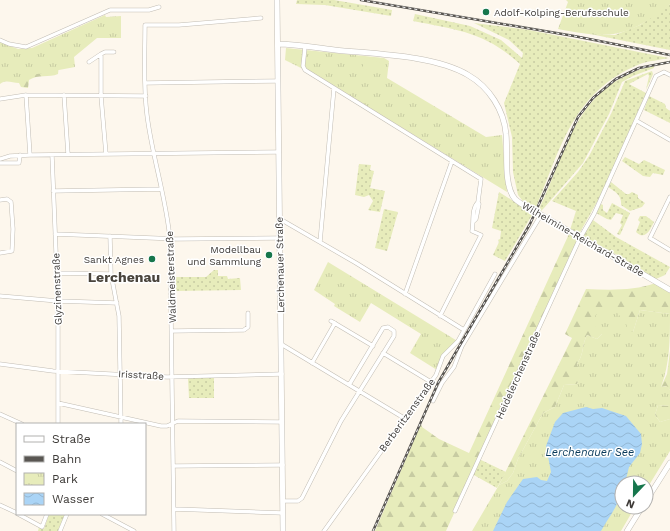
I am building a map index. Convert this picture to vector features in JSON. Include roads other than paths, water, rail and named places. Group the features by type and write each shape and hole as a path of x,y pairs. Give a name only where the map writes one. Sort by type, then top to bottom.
{"street":[{"name":"Lerchenauer Straße","path":"277,0 283,531"},
{"path":"0,40 9,44 26,47 110,10 149,10 159,7"},
{"name":"Waldmeisterstraße","path":"174,531 170,238 168,216 153,154 146,96 145,25 179,25 261,18"},
{"name":"Wilhelmine-Reichard-Straße","path":"278,44 412,59 454,69 469,75 493,98 501,114 506,134 508,180 511,193 518,201 670,290"},
{"path":"305,47 304,68 481,179 482,181 478,202 475,206 472,231 481,235 440,316"},
{"path":"89,62 105,52 114,52"},
{"path":"101,54 100,96 106,154"},
{"name":"Heidelerchenstraße","path":"455,511 580,238 594,214 637,121 648,93 659,73 664,72 670,75"},
{"path":"145,83 278,81"},
{"path":"320,242 334,88"},
{"path":"0,100 26,95 146,96"},
{"path":"26,95 30,154"},
{"path":"64,95 68,154"},
{"path":"637,121 670,140"},
{"path":"0,159 30,154 279,152"},
{"path":"0,163 19,163 20,155"},
{"name":"Glyzinenstraße","path":"52,155 58,301 58,423"},
{"path":"404,294 452,161"},
{"path":"53,191 161,189"},
{"path":"670,197 650,238 670,250"},
{"path":"0,200 8,199 11,202 13,242 12,252 0,253"},
{"name":"Berberitzenstraße","path":"433,401 442,383 454,367 469,333 541,215"},
{"path":"280,219 464,330"},
{"path":"55,234 170,238 280,238"},
{"path":"110,236 111,274 119,316 121,423"},
{"path":"56,273 111,274"},
{"name":"Berberitzenstraße","path":"324,531 436,375 446,351 458,341 495,274"},
{"path":"0,296 58,301 117,303"},
{"path":"172,331 244,330 248,327 248,313"},
{"path":"312,362 333,322 372,346"},
{"path":"283,501 301,500 337,428 394,333 390,328 385,326 383,328 349,385"},
{"path":"281,344 404,418"},
{"path":"383,353 431,382"},
{"name":"Irisstraße","path":"0,364 58,370 172,377 282,374"},
{"path":"58,403 161,426 167,426 178,421 282,422"},
{"path":"0,414 20,423"},
{"path":"0,462 16,470"},
{"path":"654,488 670,463"},
{"path":"173,466 282,465"},
{"path":"0,504 16,513"},
{"path":"174,509 283,512"},
{"path":"20,515 42,527 47,515"},
{"path":"60,531 67,515"},
{"path":"107,515 134,531"},
{"path":"627,531 637,515"}],"water":[{"name":"Lerchenauer See","path":"586,407 593,409 602,408 626,416 641,434 642,444 640,453 629,467 627,475 614,475 614,510 612,514 601,531 493,531 507,502 523,479 537,477 541,480 547,481 551,472 546,446 555,422 563,413"}],"railway":[{"path":"361,0 574,36 670,55"},
{"path":"373,531 438,383 530,224 578,117 593,98 616,79 639,68 670,62"}],"place":[{"name":"Adolf-Kolping-Berufsschule","path":"486,12"},
{"name":"Modellbau und Sammlung","path":"269,255"},
{"name":"Sankt Agnes","path":"152,259"}],"district":[{"name":"Lerchenau","path":"124,277"}]}
